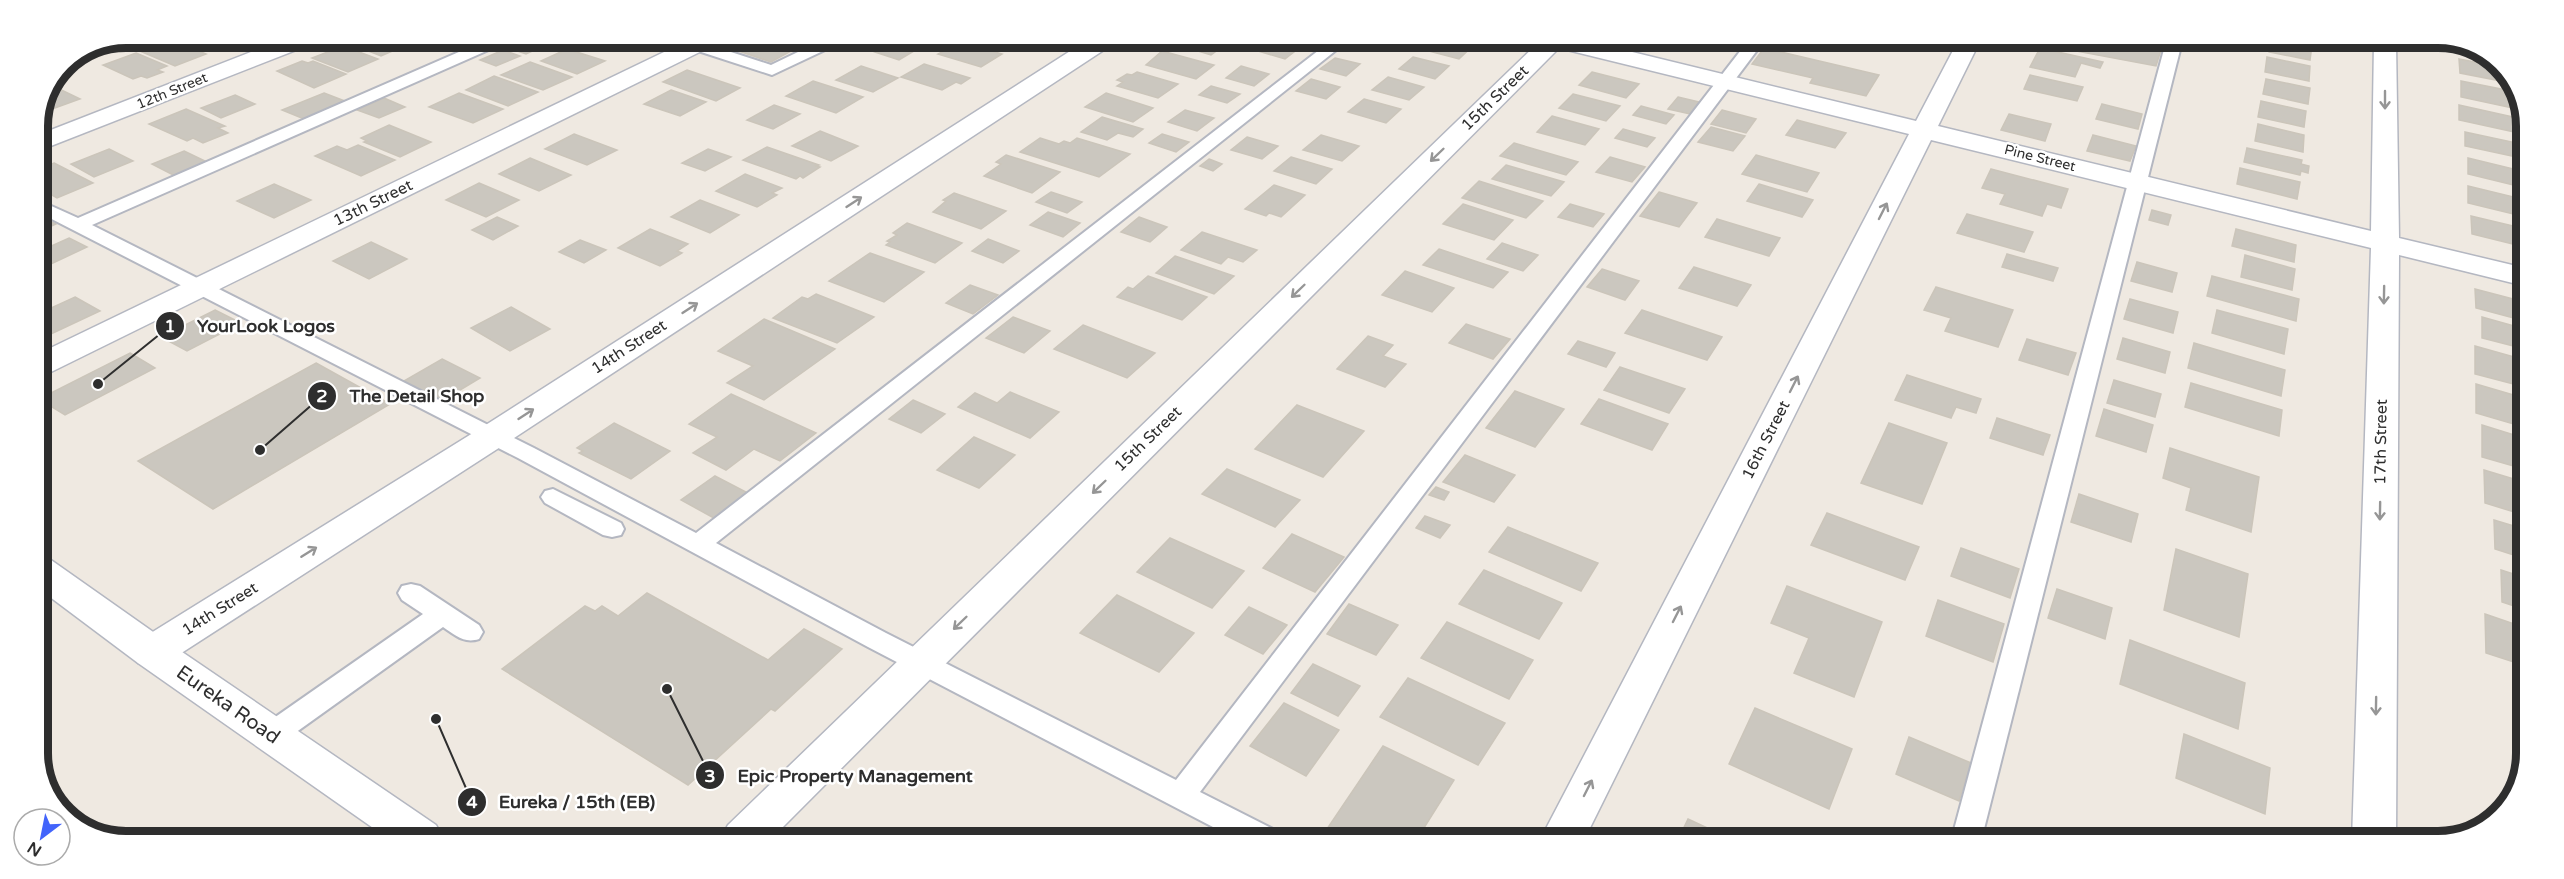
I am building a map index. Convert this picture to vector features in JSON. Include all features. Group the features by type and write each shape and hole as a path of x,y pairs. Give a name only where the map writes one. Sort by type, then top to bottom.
{"street":[{"name":"12th Street","path":"48,140 281,48"},
{"name":"13th Street","path":"48,361 689,48"},
{"name":"14th Street","path":"152,652 493,436 1091,48"},
{"name":"15th Street","path":"751,831 921,661 1546,48"},
{"name":"Pine Street","path":"1586,48 2516,275"},
{"name":"16th Street","path":"1567,831 1966,48"},
{"name":"17th Street","path":"2374,831 2385,243 2385,48"},
{"name":"Eureka Road","path":"48,576 152,652 411,831"}],"lane":[{"path":"77,225 481,48"},
{"path":"716,48 772,70 818,48"},
{"path":"699,544 1331,48"},
{"path":"1180,797 1751,48"},
{"path":"1969,831 2173,48"},
{"path":"48,210 493,436 1248,831"},
{"path":"553,497 612,529"},
{"path":"411,593 470,632"},
{"path":"271,735 442,614"}],"building":[{"path":"149,48 191,48 206,54 175,66 140,51"},
{"path":"338,48 348,48 378,59 348,72 312,58"},
{"path":"361,48 399,48 381,56"},
{"path":"438,48 454,48 447,51"},
{"path":"509,48 539,48 526,54"},
{"path":"745,48 797,48 771,62 739,51"},
{"path":"882,48 904,48 914,51 899,60 875,52"},
{"path":"949,48 981,48 1002,54 981,67 938,54"},
{"path":"1188,48 1221,48 1211,55"},
{"path":"1262,48 1299,48 1285,59 1258,51"},
{"path":"1417,48 1471,48 1459,59"},
{"path":"1764,48 1879,75 1866,96 1810,83 1813,78 1752,64"},
{"path":"2040,48 2103,62 2100,68 2081,63 2075,77 2030,67"},
{"path":"2060,48 2161,50 2156,66"},
{"path":"2269,48 2312,48 2310,60 2269,52"},
{"path":"567,49 605,61 577,74 541,61"},
{"path":"503,50 520,56 496,66 480,60"},
{"path":"1162,51 1214,65 1196,79 1146,65"},
{"path":"136,53 167,66 157,70 163,72 147,78 141,76 133,79 103,65"},
{"path":"1413,57 1449,66 1435,79 1399,69"},
{"path":"2267,57 2310,66 2309,81 2265,72"},
{"path":"1335,58 1360,64 1346,76 1320,69"},
{"path":"2459,59 2485,64 2502,81 2460,73"},
{"path":"302,61 308,63 313,61 346,74 314,88 277,71"},
{"path":"530,62 572,77 543,90 501,75"},
{"path":"924,64 970,78 961,84 956,82 942,90 901,77"},
{"path":"861,66 898,78 873,92 836,80"},
{"path":"1241,66 1269,74 1254,86 1226,78"},
{"path":"687,70 740,88 716,101 663,82"},
{"path":"1137,72 1178,84 1158,98 1117,86 1123,82 1117,80 1127,74 1132,75"},
{"path":"1592,72 1639,84 1626,98 1579,85"},
{"path":"2030,75 2083,87 2077,101 2024,89"},
{"path":"494,76 538,92 508,106 466,90"},
{"path":"1388,77 1424,87 1409,100 1372,90"},
{"path":"1311,79 1340,87 1326,99 1296,91"},
{"path":"2266,79 2310,88 2308,104 2263,94"},
{"path":"813,81 863,97 836,113 786,96"},
{"path":"2461,81 2507,90 2513,108 2461,97"},
{"path":"1211,86 1240,94 1227,103 1199,95"},
{"path":"58,88 80,99 50,110"},
{"path":"671,90 706,102 680,116 644,104"},
{"path":"324,93 345,101 304,119 282,110"},
{"path":"459,93 503,109 473,123 429,107"},
{"path":"1106,93 1153,108 1133,122 1085,107"},
{"path":"1573,94 1620,106 1606,121 1559,108"},
{"path":"235,95 255,104 221,118 201,108"},
{"path":"1678,97 1699,102 1690,114 1668,109"},
{"path":"384,98 405,107 379,118 357,110"},
{"path":"1364,99 1401,109 1386,123 1348,112"},
{"path":"2261,101 2306,111 2304,127 2258,117"},
{"path":"2102,104 2142,114 2138,129 2096,119"},
{"path":"774,105 800,114 773,129 747,120"},
{"path":"2459,105 2515,117 2516,132 2459,120"},
{"path":"1641,106 1674,115 1666,124 1633,115"},
{"path":"186,109 225,126 218,128 228,133 203,143 193,138 187,141 149,124"},
{"path":"1185,110 1214,118 1197,131 1168,122"},
{"path":"1722,110 1756,119 1746,133 1711,124"},
{"path":"2009,114 2051,124 2045,141 2001,130"},
{"path":"1552,116 1599,129 1585,145 1537,132"},
{"path":"1102,117 1143,129 1133,137 1118,133 1107,140 1081,132"},
{"path":"1797,120 1846,133 1835,148 1786,135"},
{"path":"2258,124 2304,135 2303,152 2255,141"},
{"path":"389,125 431,142 400,157 364,142 367,141 361,138"},
{"path":"1711,127 1745,136 1733,151 1698,142"},
{"path":"1623,129 1655,138 1647,147 1615,138"},
{"path":"820,131 858,146 831,161 792,146"},
{"path":"2465,132 2516,143 2516,157 2465,146"},
{"path":"574,134 617,150 587,165 545,149"},
{"path":"1162,134 1189,142 1176,152 1149,143"},
{"path":"1321,135 1359,146 1342,161 1303,150"},
{"path":"2093,135 2136,146 2130,161 2087,151"},
{"path":"1247,137 1278,146 1262,159 1231,150"},
{"path":"1040,138 1059,144 1064,141 1070,143 1077,138 1130,154 1099,177 1020,152"},
{"path":"1514,143 1578,162 1566,175 1500,156"},
{"path":"358,145 395,160 361,176 315,156 337,146 347,150"},
{"path":"767,147 820,167 803,178 800,176 796,179 743,160"},
{"path":"2247,148 2302,160 2301,164 2309,166 2308,173 2301,171 2300,175 2244,162"},
{"path":"109,149 133,161 94,177 71,164"},
{"path":"708,149 731,157 705,171 682,163"},
{"path":"184,151 209,163 177,177 152,164"},
{"path":"1006,155 1060,172 1032,193 984,176 1001,164 996,162"},
{"path":"1756,155 1819,173 1807,192 1742,174"},
{"path":"1291,157 1332,169 1316,184 1274,171"},
{"path":"1610,157 1645,167 1632,182 1596,172"},
{"path":"530,158 571,175 539,191 499,174"},
{"path":"2468,158 2516,170 2516,186 2468,174"},
{"path":"1209,159 1222,164 1213,171 1200,166"},
{"path":"54,163 93,183 57,198 48,193 48,165"},
{"path":"1506,165 1564,182 1551,196 1492,179"},
{"path":"2240,168 2300,182 2297,199 2237,184"},
{"path":"1991,169 2068,189 2061,208 2047,204 2042,216 2000,204 2005,194 1982,188"},
{"path":"745,174 782,188 772,193 777,195 757,207 716,191"},
{"path":"1479,181 1543,201 1526,218 1462,198"},
{"path":"479,183 519,200 486,217 446,200"},
{"path":"274,184 311,200 274,218 237,201"},
{"path":"1759,184 1813,200 1802,217 1747,201"},
{"path":"1274,185 1305,195 1281,217 1269,213 1266,216 1245,209"},
{"path":"2468,186 2516,198 2516,215 2468,203"},
{"path":"1051,192 1082,202 1067,213 1036,202"},
{"path":"1659,192 1697,203 1679,227 1640,216"},
{"path":"954,193 1006,211 981,229 933,212 946,201 943,200"},
{"path":"700,200 739,215 710,233 671,217"},
{"path":"1463,204 1513,220 1494,240 1443,224"},
{"path":"1570,204 1604,214 1593,227 1558,217"},
{"path":"2152,210 2171,215 2168,225 2149,220"},
{"path":"1048,212 1080,223 1063,237 1030,225"},
{"path":"1967,214 2033,232 2024,252 1957,233"},
{"path":"2471,216 2516,227 2516,245 2472,234"},
{"path":"497,217 518,226 493,240 472,230"},
{"path":"1139,217 1167,227 1150,242 1121,232"},
{"path":"1717,219 1780,238 1769,256 1705,237"},
{"path":"48,220 56,224 48,228"},
{"path":"907,223 962,243 935,263 886,245 890,242 887,241 897,235 893,233"},
{"path":"650,229 688,244 677,251 682,253 660,266 618,248"},
{"path":"2236,229 2296,245 2294,262 2232,246"},
{"path":"1202,232 1257,250 1243,262 1228,257 1221,264 1181,250"},
{"path":"69,238 87,247 48,265 48,247"},
{"path":"988,239 1019,251 1003,263 972,251"},
{"path":"580,240 606,250 584,263 559,252"},
{"path":"371,242 407,259 369,279 333,261"},
{"path":"1502,243 1538,255 1523,271 1487,259"},
{"path":"1439,249 1508,272 1493,288 1423,265"},
{"path":"870,253 924,272 884,302 829,281"},
{"path":"2007,254 2058,268 2053,281 2002,267"},
{"path":"2245,255 2295,269 2292,290 2241,277"},
{"path":"1175,256 1234,276 1214,294 1156,273"},
{"path":"2137,262 2177,273 2172,292 2131,281"},
{"path":"1694,267 1751,285 1737,306 1679,288"},
{"path":"1602,269 1639,281 1625,300 1587,287"},
{"path":"1405,271 1454,288 1432,312 1382,295"},
{"path":"1148,276 1207,297 1182,320 1117,297 1128,287 1133,289"},
{"path":"2212,276 2299,299 2296,321 2207,296"},
{"path":"970,285 998,295 973,314 946,303"},
{"path":"1936,287 2013,310 1998,347 1945,331 1951,318 1924,310"},
{"path":"2475,289 2516,300 2516,319 2476,308"},
{"path":"816,294 874,317 837,343 773,318 802,297 808,299"},
{"path":"75,297 100,311 48,335 48,309"},
{"path":"2130,299 2178,312 2173,333 2124,319"},
{"path":"511,307 550,329 510,351 471,328"},
{"path":"215,310 241,323 187,351 161,337"},
{"path":"1642,310 1722,337 1707,360 1625,333"},
{"path":"2217,310 2288,329 2284,354 2212,333"},
{"path":"1013,317 1050,331 1024,353 986,338"},
{"path":"2482,317 2516,326 2516,347 2482,338"},
{"path":"764,319 835,349 764,400 727,383 753,366 718,351"},
{"path":"1466,324 1510,339 1493,359 1449,343"},
{"path":"1083,325 1155,353 1127,378 1054,349"},
{"path":"1368,336 1393,345 1383,356 1406,364 1385,387 1337,369"},
{"path":"2123,338 2170,352 2165,373 2117,359"},
{"path":"2027,339 2076,353 2068,375 2019,360"},
{"path":"1578,341 1615,353 1606,367 1568,354"},
{"path":"2194,343 2285,370 2281,396 2188,368"},
{"path":"2475,346 2516,357 2516,385 2475,374"},
{"path":"130,353 155,368 65,415 48,405 48,394"},
{"path":"442,359 480,378 442,401 404,381"},
{"path":"316,363 390,404 213,509 138,461"},
{"path":"1620,367 1685,389 1669,413 1604,390"},
{"path":"1907,375 1981,399 1976,413 1956,407 1951,418 1895,400"},
{"path":"2114,380 2161,394 2155,417 2107,403"},
{"path":"2191,383 2282,410 2279,436 2185,407"},
{"path":"2476,384 2516,396 2516,425 2476,413"},
{"path":"1515,391 1564,409 1535,447 1486,428"},
{"path":"1010,392 1059,412 1030,438 958,407 975,393 997,403"},
{"path":"731,394 816,433 780,461 754,449 726,470 693,453 717,437 689,424"},
{"path":"1599,399 1668,424 1652,450 1581,424"},
{"path":"913,400 945,414 921,433 889,419"},
{"path":"1297,405 1364,431 1323,477 1255,449"},
{"path":"2104,409 2153,425 2146,452 2096,436"},
{"path":"1997,418 2050,435 2043,455 1990,438"},
{"path":"614,423 670,451 631,479 579,453 583,451 577,448"},
{"path":"1889,423 1947,443 1922,504 1861,483"},
{"path":"2482,425 2516,436 2516,467 2482,457"},
{"path":"974,437 1015,455 979,488 937,470"},
{"path":"2170,448 2259,477 2251,532 2186,510 2191,488 2163,478"},
{"path":"1465,455 1515,475 1494,502 1443,482"},
{"path":"1227,469 1300,500 1275,527 1202,494"},
{"path":"2484,470 2516,480 2516,513 2485,503"},
{"path":"715,476 748,493 714,518 681,500"},
{"path":"1436,487 1449,492 1444,500 1429,495"},
{"path":"2079,494 2138,514 2131,542 2071,522"},
{"path":"1827,513 1919,547 1905,580 1811,545"},
{"path":"1425,516 1450,525 1440,538 1416,528"},
{"path":"2494,520 2516,527 2516,556 2495,549"},
{"path":"1508,527 1598,563 1581,591 1489,552"},
{"path":"1292,534 1344,557 1315,592 1263,568"},
{"path":"1170,538 1244,571 1212,608 1137,572"},
{"path":"1961,548 2019,569 2010,598 1951,576"},
{"path":"2176,549 2248,574 2239,637 2164,610"},
{"path":"1484,570 1562,603 1539,639 1459,604"},
{"path":"2501,570 2516,575 2516,607 2502,602"},
{"path":"1787,586 1882,622 1854,697 1794,673 1809,638 1771,623"},
{"path":"2057,589 2112,608 2105,639 2048,618"},
{"path":"647,593 768,660 804,629 842,649 775,711 771,709 688,785 502,669 585,606 595,611 602,606 618,616"},
{"path":"1117,595 1194,633 1159,672 1080,633"},
{"path":"1938,600 2004,624 1993,662 1926,636"},
{"path":"1349,604 1398,625 1376,655 1327,634"},
{"path":"1249,607 1287,625 1263,654 1225,635"},
{"path":"2485,614 2516,625 2516,663 2486,653"},
{"path":"1447,622 1533,660 1509,699 1421,658"},
{"path":"2130,640 2245,683 2238,729 2120,684"},
{"path":"1313,664 1360,686 1338,716 1291,693"},
{"path":"1408,678 1505,723 1478,765 1380,717"},
{"path":"1284,703 1339,730 1306,776 1250,746"},
{"path":"1755,708 1852,749 1829,809 1729,764"},
{"path":"2184,734 2270,768 2265,814 2176,778"},
{"path":"1909,737 1971,763 1959,801 1896,774"},
{"path":"1383,746 1454,780 1422,831 1331,831 1327,829"},
{"path":"1688,819 1714,831 1682,831"}],"place":[{"name":"YourLook Logos","path":"98,384"},
{"name":"The Detail Shop","path":"260,450"},
{"name":"Epic Property Management","path":"667,689"},
{"name":"Eureka / 15th (EB)","path":"436,719"}]}
